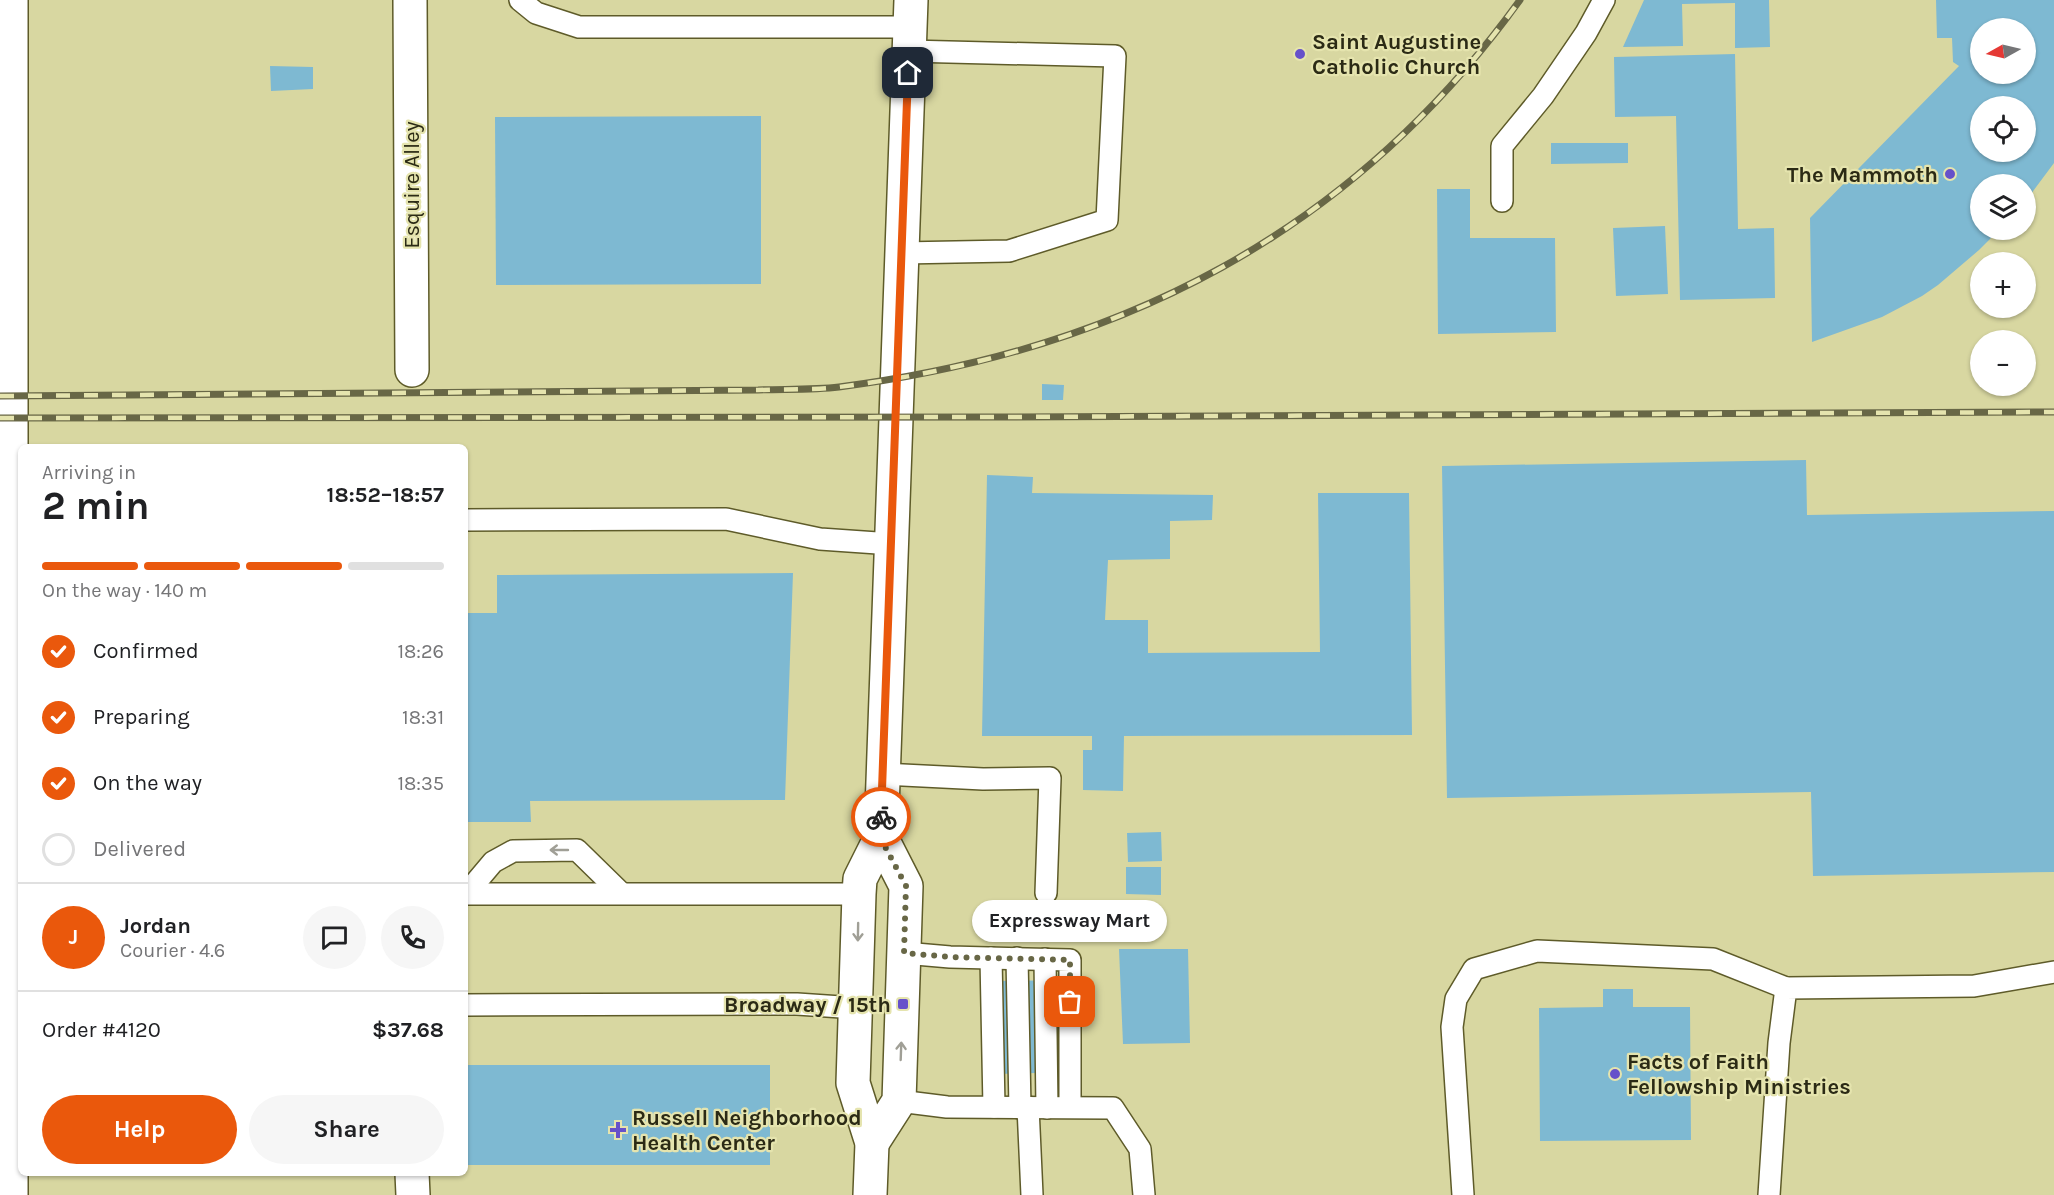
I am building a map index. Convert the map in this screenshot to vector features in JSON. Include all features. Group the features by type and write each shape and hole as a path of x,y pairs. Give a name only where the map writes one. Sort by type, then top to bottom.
{"street":[{"path":"11,0 6,535 16,769 5,1133 11,1195"},
{"name":"Esquire Alley","path":"411,0 412,370"},
{"path":"870,1195 872,1143 853,1083 859,894 860,879 880,837 910,26"},
{"path":"872,1143 899,1101 906,886 880,837"},
{"path":"412,1176 412,1195"}],"lane":[{"path":"520,0 536,13 579,27 910,26 1115,56 1107,220 1009,252 902,253"},
{"path":"1502,201 1502,146 1543,96 1586,33 1604,0"},
{"path":"468,520 726,519 820,539 892,543"},
{"path":"883,774 982,779 1050,778 1046,893"},
{"path":"468,892 493,862 513,851 577,850 621,893"},
{"path":"468,894 859,894"},
{"path":"1463,1195 1452,1027 1456,999 1474,969 1537,951 1713,958 1786,988 1974,986 2054,972"},
{"path":"904,953 950,957 1070,960 1070,1107"},
{"path":"991,958 994,1107"},
{"path":"1017,958 1031,1108 1032,1195"},
{"path":"1031,1108 1045,959"},
{"path":"1768,1195 1779,1043 1786,988"},
{"path":"468,1005 797,1004 856,1008"},
{"path":"899,1101 947,1107 1113,1107 1140,1149 1144,1195"}],"building":[{"path":"1644,0 1769,0 1770,47 1735,48 1735,3 1682,4 1683,46 1623,47"},
{"name":"The Mammoth","path":"1936,0 2054,0 2054,163 2036,187 2036,174 1970,174 1970,240 1989,240 1977,252 1970,252 1970,258 1922,296 1882,317 1812,342 1810,218 1959,66 1953,62 1952,38 1937,38"},
{"path":"1735,54 1738,229 1774,228 1775,298 1680,300 1676,116 1615,117 1614,57"},
{"path":"270,66 313,67 313,89 271,91"},
{"path":"761,116 761,284 496,285 495,117"},
{"path":"1551,143 1628,143 1628,163 1551,164"},
{"path":"1437,189 1470,189 1470,238 1555,238 1556,332 1438,334"},
{"path":"1665,226 1668,294 1616,296 1613,228"},
{"path":"1042,384 1064,385 1063,400 1042,400"},
{"path":"1806,460 1807,515 2054,511 2054,872 1813,876 1811,792 1447,798 1442,466"},
{"path":"987,475 1033,477 1032,493 1213,495 1212,520 1170,521 1170,559 1108,560 1105,620 1148,620 1148,653 1320,652 1318,493 1409,493 1412,735 1124,736 1123,791 1083,790 1083,750 1092,750 1092,736 982,736"},
{"path":"793,573 785,800 530,801 531,822 468,822 468,613 497,613 497,575"},
{"path":"1161,832 1162,861 1128,862 1127,833"},
{"path":"1126,867 1161,867 1161,895 1126,894"},
{"path":"1119,949 1188,949 1190,1043 1123,1044"},
{"path":"1076,980 1077,1072 994,1074 992,981"},
{"name":"Facts of Faith Fellowship Ministries","path":"1603,989 1633,989 1633,1007 1690,1007 1691,1140 1540,1141 1539,1008 1603,1007"},
{"name":"Russell Neighborhood Health Center","path":"468,1065 770,1065 770,1165 468,1165"}],"railway":[{"path":"0,396 819,389 942,370 1040,344 1134,310 1222,267 1305,215 1382,154 1454,82 1520,0"},
{"path":"0,418 1001,417 2054,412"}],"way so far":[{"path":"881,817 880,837 906,886 904,953 950,957 1070,960 1070,1002"}],"place":[{"name":"Saint Augustine Catholic Church","path":"1300,54"},
{"name":"The Mammoth","path":"1950,174"},
{"name":"Expressway Mart","path":"1070,1002"},
{"name":"Broadway / 15th","path":"903,1004"},
{"name":"Facts of Faith Fellowship Ministries","path":"1615,1074"},
{"name":"Russell Neighborhood Health Center","path":"618,1130"}],"route":[{"path":"881,817 908,73"}]}
